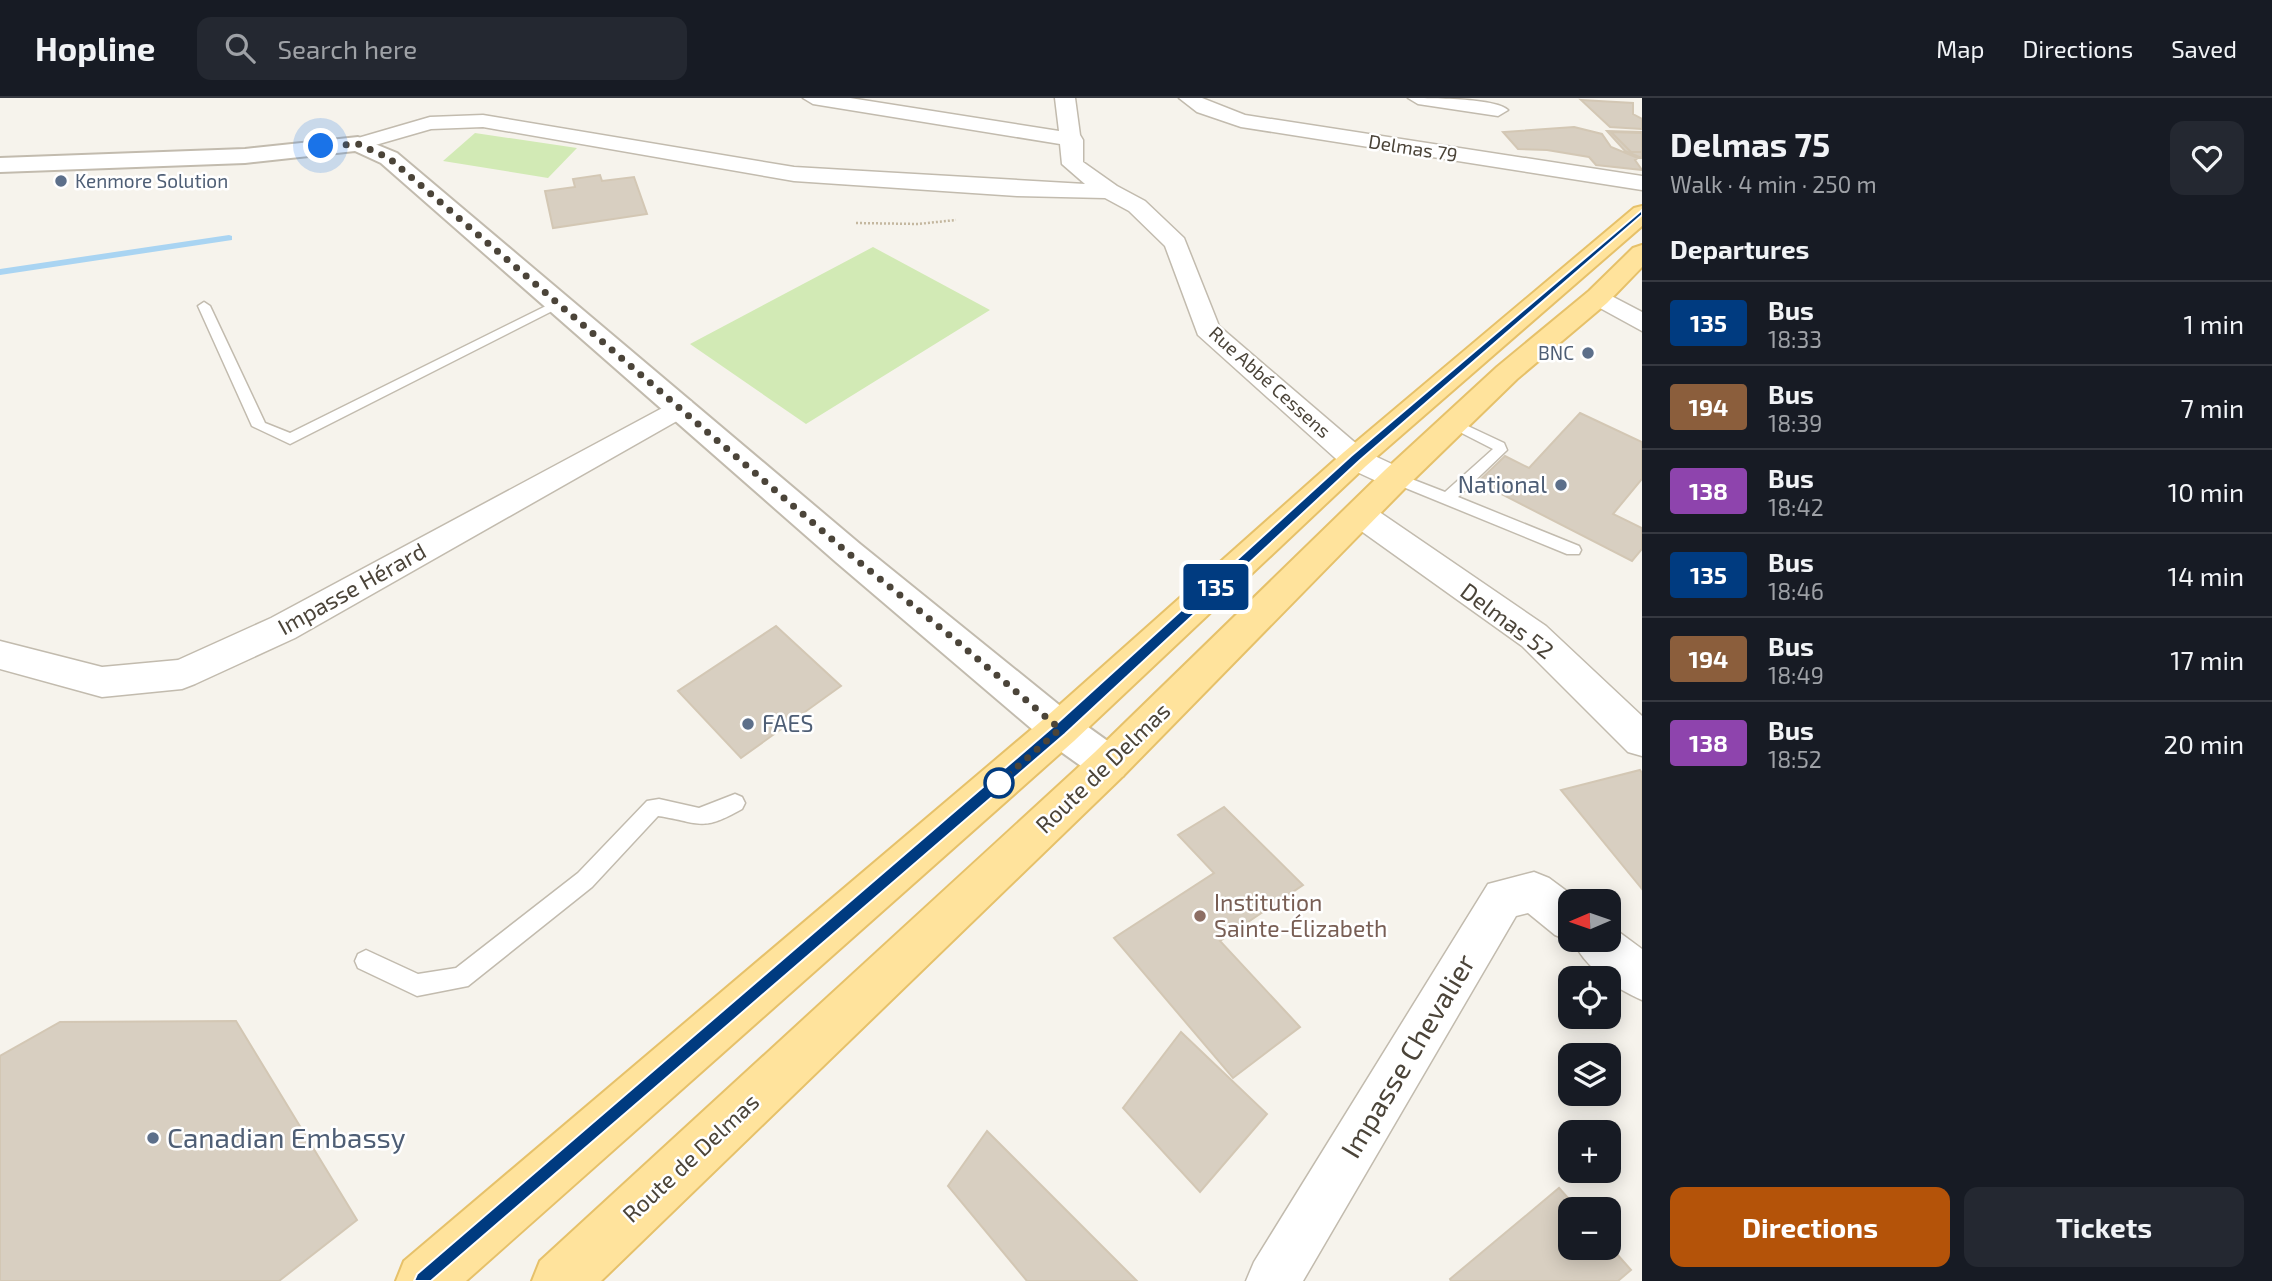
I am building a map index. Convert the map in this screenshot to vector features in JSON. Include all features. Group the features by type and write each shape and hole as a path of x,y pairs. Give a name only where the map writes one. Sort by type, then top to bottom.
{"main road":[{"path":"424,1281 1060,729 1355,459 1642,213"},
{"name":"Route de Delmas","path":"560,1281 1109,764 1396,478 1507,373 1598,298 1642,253"}],"street":[{"path":"813,98 1073,141"},
{"name":"Rue Abbé Cessens","path":"1065,98 1073,141 1073,164 1109,191 1138,206 1177,243 1207,329 1355,459 1396,478"},
{"name":"Delmas 79","path":"1189,98 1205,108 1241,121 1642,183"},
{"path":"1418,98 1498,110"},
{"path":"0,165 245,156 358,144 430,123 483,121 564,132 794,174 1004,188 1109,191"},
{"path":"358,144 389,158 848,553 1060,729 1109,764"},
{"path":"1598,298 1642,323"},
{"name":"Impasse Hérard","path":"0,655 102,682 182,674 283,628 681,407"},
{"name":"Delmas 52","path":"1361,515 1534,636 1642,740"},
{"name":"Impasse Chevalier","path":"1273,1281 1503,898 1534,892 1558,911"},
{"path":"1610,952 1642,977"}],"lane":[{"path":"204,306 259,426 290,439 558,304"},
{"path":"1447,499 1500,448 1455,424"},
{"path":"1396,478 1573,550"},
{"path":"366,961 417,985 460,978 585,880 654,807 666,807 687,816 711,816 735,803"}],"green space":[{"path":"475,133 577,148 548,178 443,161"},
{"path":"873,247 990,310 806,424 690,344"}],"building":[{"path":"1581,100 1633,103 1633,114 1642,119 1642,129 1610,127"},
{"path":"1574,127 1602,134 1611,147 1638,158 1635,160 1642,170 1596,165 1589,157 1547,150 1518,149 1503,132"},
{"path":"1607,131 1642,132 1642,158 1625,151"},
{"path":"1611,132 1642,133 1642,152 1631,152"},
{"path":"600,175 602,181 634,177 647,214 553,228 545,191 575,187 573,179"},
{"path":"1580,413 1642,442 1642,479 1613,514 1642,528 1642,549 1632,561 1478,482 1505,456 1529,468"},
{"name":"FAES","path":"776,626 841,686 741,758 678,691"},
{"path":"1640,770 1642,773 1642,889 1561,790"},
{"path":"1224,807 1303,885 1220,941 1300,1027 1233,1078 1114,938 1214,873 1178,835"},
{"name":"Canadian Embassy","path":"236,1021 357,1220 279,1281 0,1281 0,1056 60,1022"},
{"path":"1181,1032 1267,1114 1200,1192 1123,1108"},
{"path":"987,1131 1137,1281 1027,1281 948,1186"},
{"path":"1559,1188 1567,1197 1558,1197 1558,1260 1621,1259 1631,1270 1618,1281 1450,1279"}],"waterway":[{"path":"0,272 229,238"}],"bus line":[{"name":"135","path":"424,1281 1060,729 1355,459 1642,213"}],"place":[{"name":"Kenmore Solution","path":"61,181"},
{"name":"BNC","path":"1588,353"},
{"name":"National","path":"1561,485"},
{"name":"FAES","path":"748,724"},
{"name":"Institution Sainte-Élizabeth","path":"1200,916"},
{"name":"Canadian Embassy","path":"153,1138"}],"route":[{"path":"321,146 358,144 389,158 848,553 1060,729 999,783"}]}
